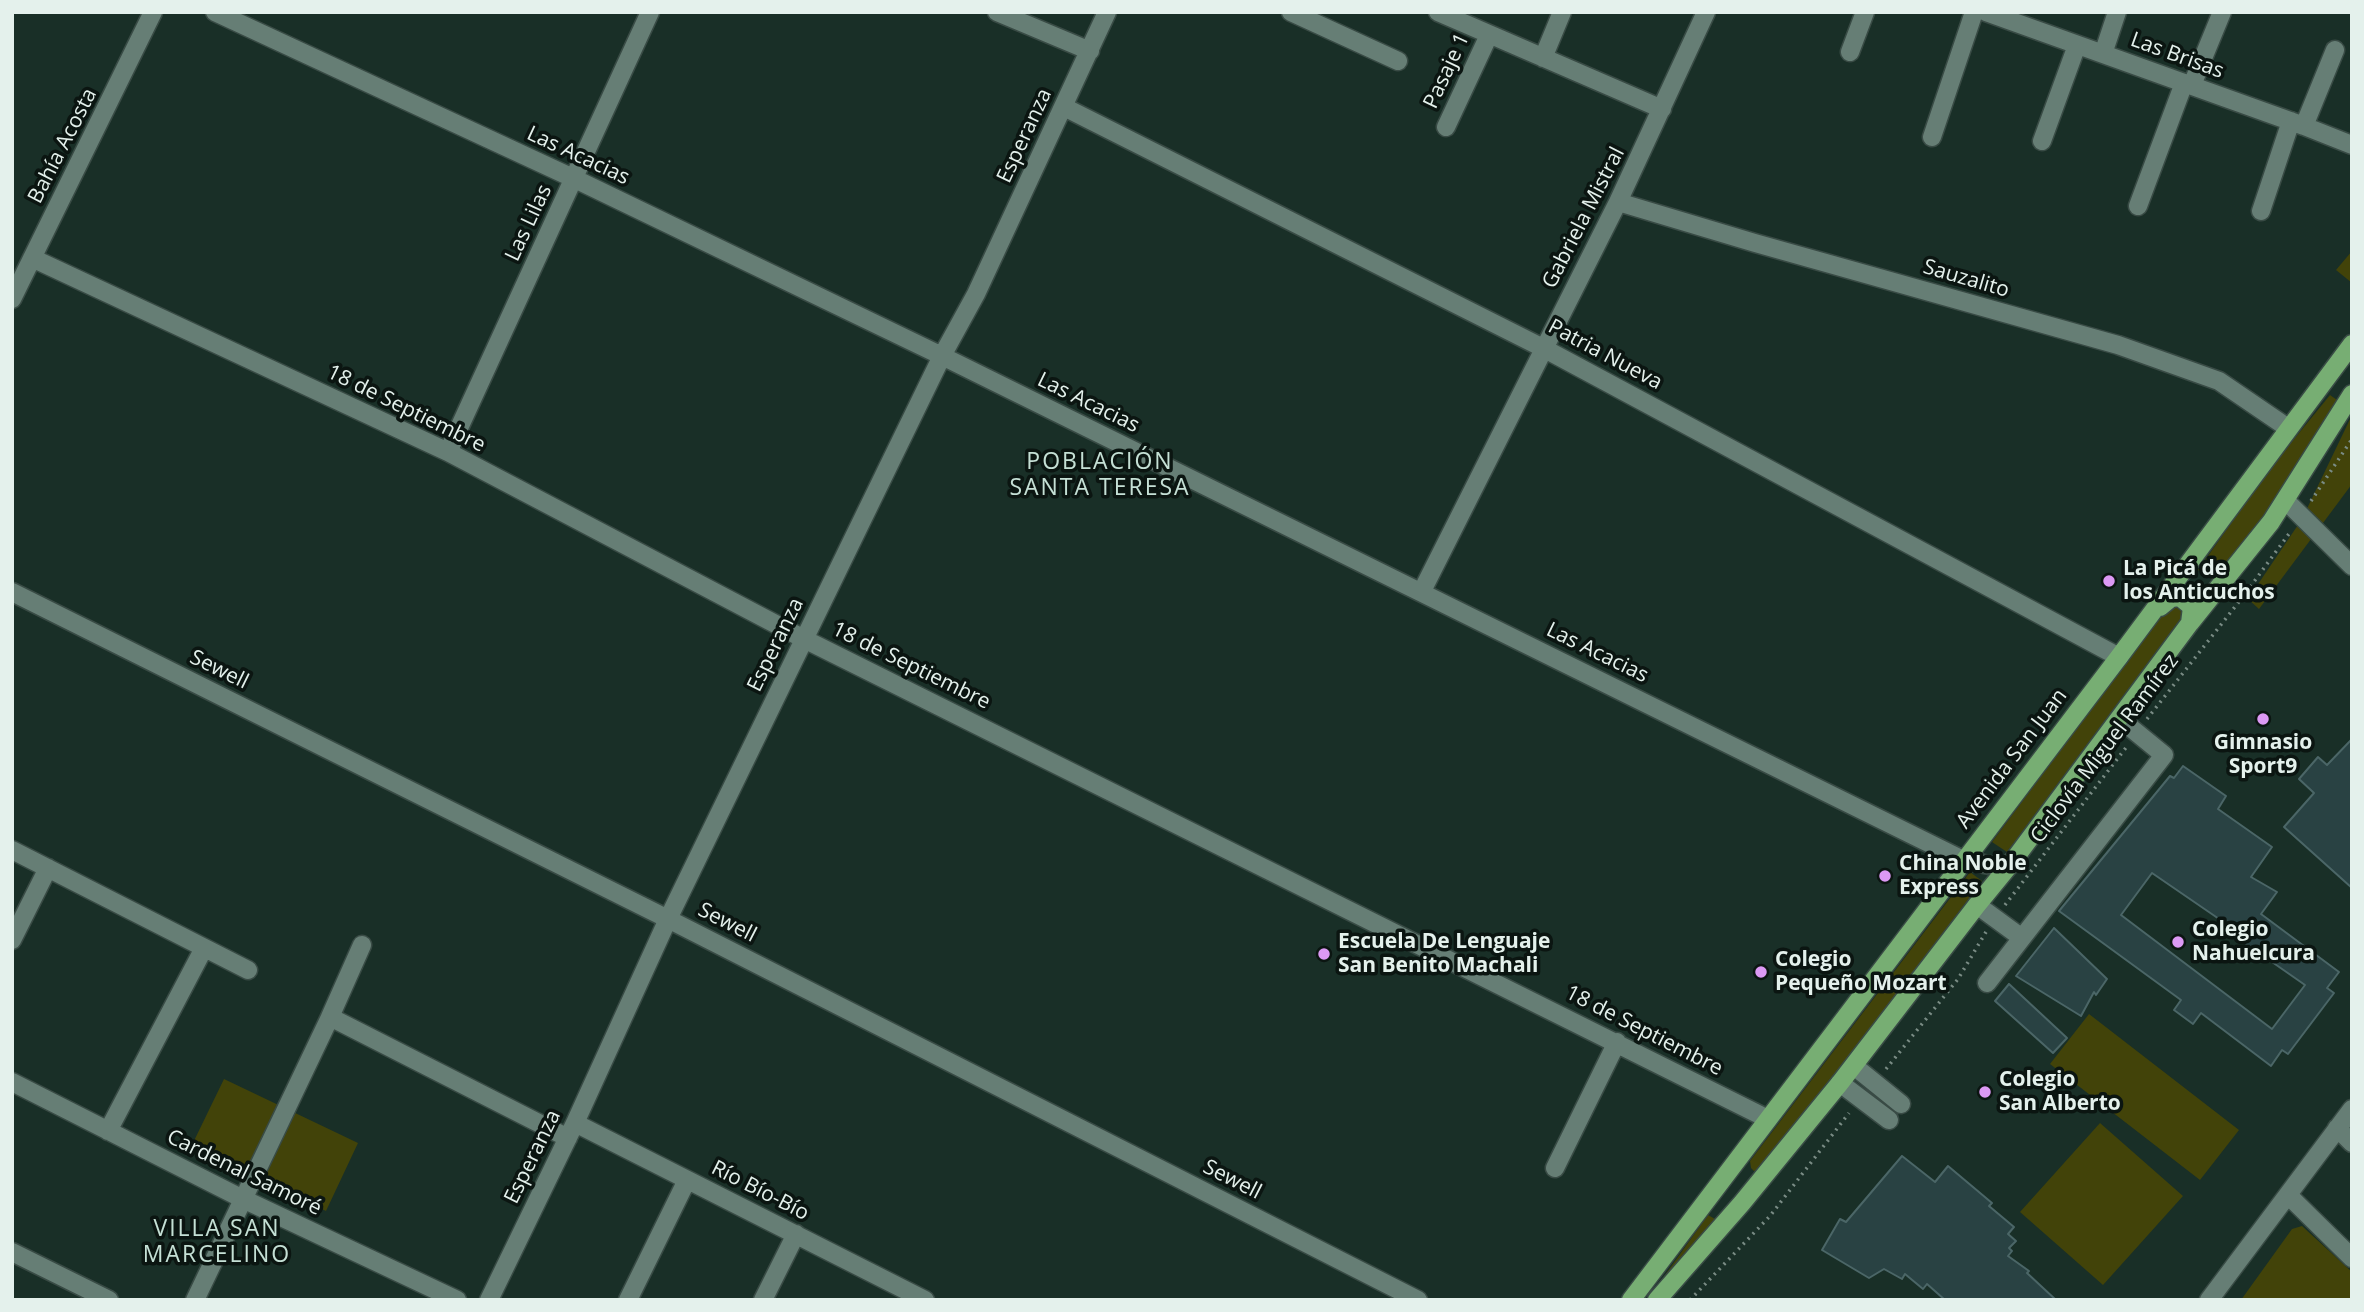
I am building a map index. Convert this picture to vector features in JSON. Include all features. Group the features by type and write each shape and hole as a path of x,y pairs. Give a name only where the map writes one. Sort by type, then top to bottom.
{"main road":[{"name":"Avenida San Juan","path":"1631,1300 2119,657 2352,344"},
{"path":"1657,1300 1742,1203 1854,1066 2014,861 2190,623 2286,501 2351,398"},
{"path":"2151,614 2171,598 2180,597 2192,607 2190,623"},
{"path":"1720,1182 1728,1196 1742,1203"}],"street":[{"name":"Bahía Acosta","path":"12,299 153,12"},
{"name":"Las Acacias","path":"215,12 575,179 942,356 1963,860 2005,867 2014,861"},
{"name":"Las Lilas","path":"448,452 650,12"},
{"path":"996,12 1090,51"},
{"name":"Esperanza","path":"489,1300 668,919 942,356 976,293 1107,12"},
{"path":"1291,12 1398,61"},
{"path":"1438,12 1662,109"},
{"path":"1543,58 1562,12"},
{"name":"Gabriela Mistral","path":"1422,591 1618,202 1706,12"},
{"path":"1850,52 1865,12"},
{"path":"1932,137 1974,12"},
{"path":"2103,54 2117,12"},
{"path":"2138,206 2188,84 2222,12"},
{"name":"Las Brisas","path":"1988,13 2352,145"},
{"name":"Pasaje 1","path":"1446,127 1489,35"},
{"path":"2042,141 2077,44"},
{"path":"2261,211 2297,123 2334,50"},
{"name":"Patria Nueva","path":"1063,107 1543,348 2119,657"},
{"name":"Sauzalito","path":"1618,202 2118,345 2219,382 2288,428"},
{"name":"18 de Septiembre","path":"32,258 448,452 804,639 1768,1119"},
{"path":"2286,501 2352,566"},
{"name":"Sewell","path":"12,592 668,919 1418,1300"},
{"path":"1987,983 2164,755 2120,719"},
{"path":"12,850 247,970"},
{"path":"12,940 48,868"},
{"path":"1977,905 2022,938"},
{"path":"195,1300 362,945"},
{"path":"108,1131 204,948"},
{"name":"Río Bío-Bío","path":"330,1017 571,1130 687,1180 796,1234 904,1295 925,1300"},
{"path":"1555,1168 1617,1042"},
{"path":"1854,1066 1901,1104"},
{"name":"Cardenal Samoré","path":"12,1082 243,1199 457,1300"},
{"path":"1840,1083 1889,1120"},
{"path":"2211,1299 2352,1108"},
{"path":"2337,1128 2352,1143"},
{"path":"628,1300 687,1180"},
{"path":"2288,1195 2352,1258"},
{"path":"763,1300 796,1234"},
{"path":"15,1259 109,1300"}],"path":[{"name":"Ciclovía Miguel Ramírez","path":"1874,1082 1958,979 1995,919 2238,603 2352,439"},
{"path":"1690,1300 1770,1216 1860,1098"}],"shaded area":[{"path":"2352,251 2352,283 2336,270"},
{"path":"2330,395 2337,400 2283,492 2214,580 2198,570 2268,471"},
{"path":"2352,415 2352,484 2259,609 2248,599 2302,519"},
{"path":"2174,602 2184,614 2007,852 1992,842 2169,604"},
{"path":"1970,872 1982,881 1765,1169 1754,1171 1750,1161"},
{"path":"2089,1014 2239,1130 2200,1180 2050,1064"},
{"path":"224,1079 358,1143 326,1211 191,1147"},
{"path":"2100,1123 2183,1196 2103,1285 2020,1212"},
{"path":"1708,1215 1715,1219 1650,1300 1647,1300"},
{"path":"2302,1226 2352,1272 2352,1300 2241,1300 2292,1229"}],"building":[{"path":"2352,739 2352,888 2284,827 2314,793 2299,779 2318,757 2327,765"},
{"path":"2183,766 2226,796 2218,809 2272,847 2251,877 2277,892 2261,914 2339,972 2327,988 2334,993 2288,1054 2282,1050 2271,1066 2201,1013 2193,1024 2174,1010 2181,1000 2059,911 2170,776 2174,778","holes":["2152,873 2222,921 2219,925 2305,985 2272,1029 2121,915"]},
{"path":"2054,928 2107,979 2096,995 2094,992 2081,1016 2016,976"},
{"path":"2009,984 2067,1038 2053,1053 1995,1001"},
{"path":"1902,1156 1935,1182 1948,1166 1992,1203 1989,1206 2014,1227 2008,1234 2016,1241 2009,1248 2012,1251 2008,1256 2029,1271 2027,1273 2056,1300 1945,1300 1927,1284 1923,1289 1905,1274 1902,1279 1884,1269 1869,1278 1822,1250 1840,1219 1846,1222"}],"place":[{"name":"La Picá de los Anticuchos","path":"2109,581"},
{"name":"Gimnasio Sport9","path":"2263,719"},
{"name":"China Noble Express","path":"1885,876"},
{"name":"Colegio Nahuelcura","path":"2178,942"},
{"name":"Escuela De Lenguaje San Benito Machali","path":"1324,954"},
{"name":"Colegio Pequeño Mozart","path":"1761,972"},
{"name":"Colegio San Alberto","path":"1985,1092"}],"district":[{"name":"POBLACIÓN SANTA TERESA","path":"1100,475"},
{"name":"VILLA SAN MARCELINO","path":"217,1242"}]}
